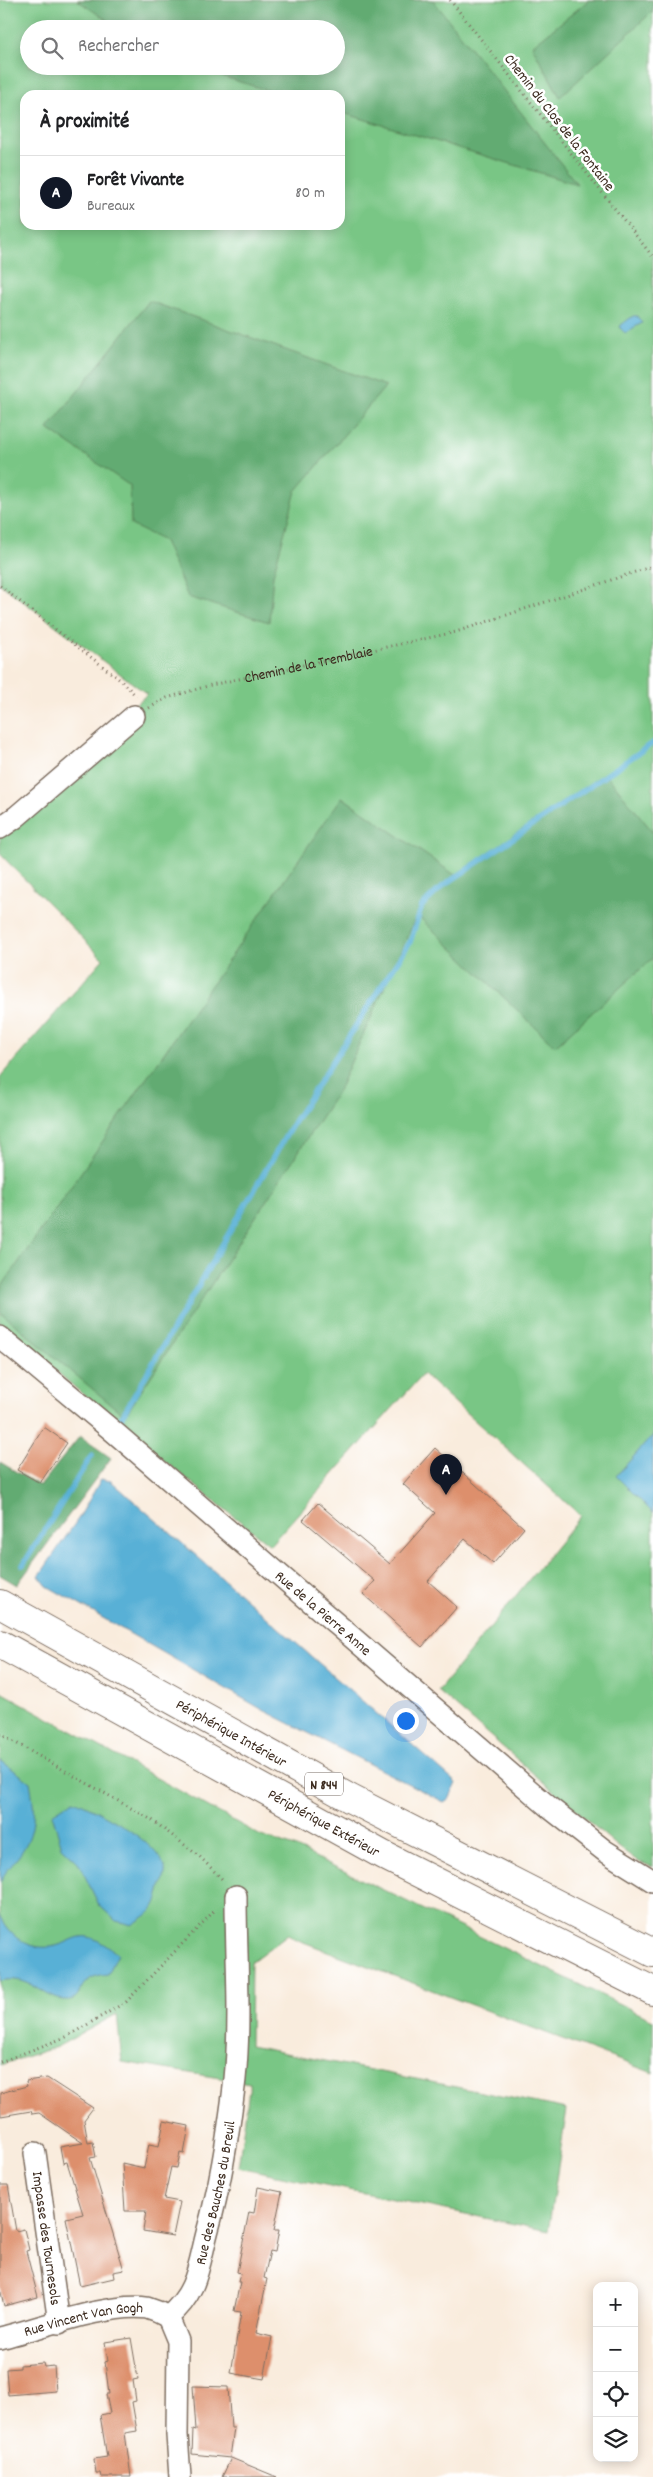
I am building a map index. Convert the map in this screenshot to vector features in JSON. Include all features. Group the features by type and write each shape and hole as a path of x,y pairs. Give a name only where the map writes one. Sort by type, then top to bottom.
{"highway":[{"name":"Périphérique Intérieur","path":"0,1604 343,1795 499,1877 653,1953"},
{"name":"Périphérique Extérieur","path":"0,1644 383,1854 653,1991"}],"street":[{"path":"0,828 16,817 134,716"},
{"name":"Rue de la Pierre Anne","path":"0,1337 114,1432 550,1808 605,1850 653,1881"},
{"name":"Rue des Bauches du Breuil","path":"168,2317 179,2308 192,2291 220,2176 235,2078 237,2008 236,1896"},
{"name":"Impasse des Tournesols","path":"35,2153 59,2323"},
{"name":"Rue Vincent Van Gogh","path":"0,2338 124,2308 146,2308 168,2317"},
{"path":"168,2317 178,2341 177,2435 180,2477"}],"path":[{"name":"Chemin du Clos de la Fontaine","path":"450,0 653,257"},
{"name":"Chemin de la Tremblaie","path":"134,716 167,698 211,684 456,632 653,566"},
{"path":"0,586 124,683 137,698 137,710 134,716"},
{"path":"0,1734 152,1820 199,1856 236,1896 212,1912 126,2002 66,2038 0,2062"}],"green space":[{"path":"0,0 653,0 653,1867 639,1862 617,1846 438,1691 581,1516 423,1374 270,1545 115,1422 0,1323 0,1077 103,959 0,854 0,833 147,694 0,584"},
{"path":"77,0 433,0 577,184 345,114 345,90 267,90 217,75 345,75 345,20 107,20"},
{"path":"589,0 653,0 653,11 560,97 532,46"},
{"path":"149,301 386,386 296,491 273,575 269,622 188,597 164,541 131,525 130,486 48,429"},
{"path":"605,773 653,832 653,958 555,1046 417,915 337,1093 125,1416 0,1312 0,1289 342,797 455,875"},
{"path":"80,1436 111,1458 17,1585 0,1575 0,1462 40,1486"},
{"path":"0,1691 261,1836 292,1846 653,2020 653,2073 298,1940 288,1934 251,1962 250,2046 567,2109 548,2231 238,2167 250,2083 122,2062 117,2014 57,2047 0,2065"}],"water":[{"path":"633,316 637,316 642,323 625,333 620,328 621,325"},
{"path":"653,1435 653,1513 616,1476"},
{"path":"101,1479 111,1481 456,1783 450,1798 444,1802 263,1710 47,1586 39,1576 80,1516"},
{"path":"0,1760 30,1782 33,1821 29,1839 0,1883"},
{"path":"74,1800 98,1811 126,1828 140,1838 160,1858 165,1873 155,1906 149,1913 132,1925 116,1921 99,1905 78,1862 62,1847 52,1814"},
{"path":"0,1915 4,1924 17,1938 33,1946 52,1947 84,1937 92,1938 104,1944 118,1954 108,1974 96,1976 88,1980 76,1997 70,2000 57,1999 21,1981 0,1981"}],"building":[{"path":"44,1427 67,1443 40,1483 17,1470"},
{"path":"435,1448 524,1528 493,1564 465,1539 428,1581 457,1607 422,1647 363,1594 375,1581 303,1520 318,1503 390,1564 435,1513 403,1484"},
{"path":"47,2078 93,2108 84,2120 88,2143 93,2142 96,2157 90,2158 124,2270 113,2272 114,2278 80,2286 66,2218 83,2214 67,2162 63,2163 60,2147 83,2143 39,2113 32,2114 31,2111 1,2116 0,2093 27,2086 26,2081"},
{"path":"164,2121 189,2126 184,2154 180,2153 177,2168 171,2167 164,2199 180,2202 173,2236 143,2231 146,2211 125,2211 122,2163 144,2168 149,2144 159,2146"},
{"path":"0,2185 8,2185 16,2231 24,2229 29,2250 26,2251 38,2297 4,2306 0,2288"},
{"path":"258,2187 282,2192 274,2230 279,2230 275,2252 270,2251 264,2278 267,2279 256,2333 272,2337 264,2379 231,2373 241,2312 234,2311 240,2282 238,2282 240,2273 237,2272 249,2212 254,2213"},
{"path":"131,2338 138,2379 133,2380 136,2401 132,2402 137,2431 125,2433 131,2477 101,2477 100,2473 96,2473 94,2459 107,2457 100,2415 110,2413 106,2394 109,2394 105,2362 108,2361 105,2342"},
{"path":"43,2363 44,2367 54,2366 56,2391 8,2395 6,2369 20,2368 20,2365"},
{"path":"193,2386 228,2387 231,2428 234,2428 230,2458 192,2454 193,2429 196,2430"},
{"path":"231,2458 277,2477 222,2477"}],"waterway":[{"path":"121,1418 295,1120 410,942 422,906 443,886 653,743"},
{"path":"23,1565 92,1455"}],"place":[{"name":"Forêt Vivante","path":"446,1495"}]}
